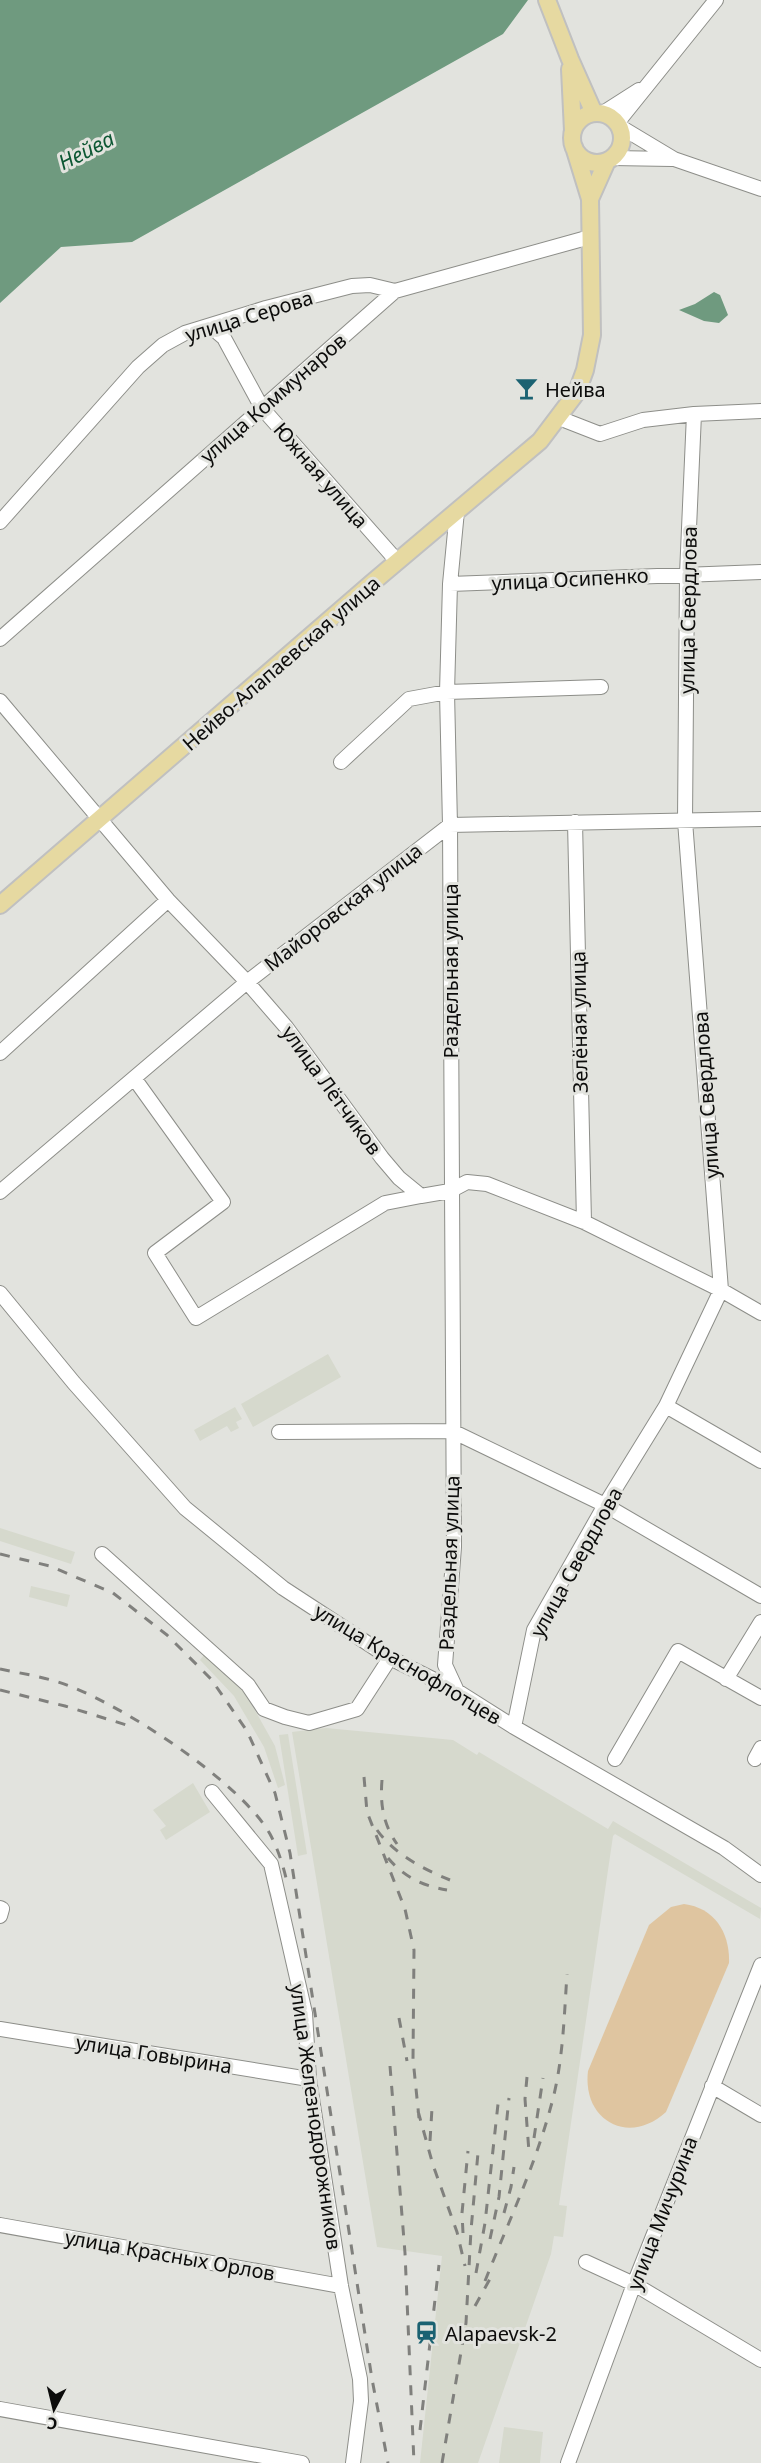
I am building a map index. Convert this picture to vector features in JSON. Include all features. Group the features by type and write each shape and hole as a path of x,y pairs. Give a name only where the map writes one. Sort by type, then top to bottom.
{"main road":[{"path":"548,0 570,59 599,113 618,124 622,135 621,145 610,159 590,199"},
{"path":"570,59 573,139 590,199"},
{"path":"599,113 581,118 573,139 579,155 586,161 593,163 610,159"},
{"name":"Нейво-Алапаевская улица","path":"0,905 540,441 577,392 585,370 592,335 590,199"}],"street":[{"path":"716,0 618,124 674,159 761,189"},
{"path":"599,113 648,84"},
{"path":"610,159 674,159"},
{"name":"улица Коммунаров","path":"0,639 395,291 590,237"},
{"name":"улица Серова","path":"0,522 147,357 181,335 254,312 352,286 370,285 395,291"},
{"name":"Южная улица","path":"210,327 224,338 262,408 397,561"},
{"path":"559,418 600,434 643,420 694,414 761,411"},
{"name":"улица Свердлова","path":"514,1727 534,1630 605,1505 666,1406 721,1290 685,821 687,574 694,414"},
{"name":"Раздельная улица","path":"457,511 450,584 447,692 450,825 450,1191 454,1547 445,1665 457,1691"},
{"name":"улица Осипенко","path":"450,584 761,572"},
{"path":"341,762 409,699 447,692 601,687"},
{"name":"улица Лётчиков","path":"0,701 168,900 247,982 286,1027 382,1158 399,1178 421,1196"},
{"path":"450,825 761,819"},
{"name":"Зелёная улица","path":"575,822 584,1222"},
{"name":"Майоровская улица","path":"0,1192 247,982 450,825"},
{"path":"0,1053 168,900"},
{"path":"135,1078 223,1202 155,1253 196,1318 385,1203 450,1191 467,1182 487,1184 584,1222 761,1312"},
{"name":"улица Краснофлотцев","path":"0,1293 74,1383 185,1508 283,1588 390,1658 457,1691 514,1727 724,1848 761,1875"},
{"path":"666,1406 761,1461"},
{"path":"279,1432 453,1431 605,1505 761,1596"},
{"path":"102,1554 248,1685 264,1709 285,1717 309,1723 357,1709 390,1658"},
{"path":"726,1679 761,1622"},
{"path":"615,1759 678,1651 761,1698"},
{"name":"улица Железнодорожников","path":"212,1791 271,1864 304,2013 309,2079 341,2286 360,2379 361,2401 353,2463"},
{"name":"улица Мичурина","path":"568,2463 634,2284 761,1965"},
{"name":"улица Говырина","path":"0,2029 309,2079"},
{"path":"712,2086 761,2115"},
{"name":"улица Красных Орлов","path":"0,2225 341,2286"},
{"path":"586,2262 634,2284 761,2360"},
{"path":"0,2409 302,2463"}],"shaded area":[{"path":"328,1354 341,1377 253,1427 241,1404"},
{"path":"235,1407 242,1419 236,1422 239,1428 231,1432 227,1426 200,1441 194,1430"},
{"path":"0,1528 75,1552 71,1564 0,1541"},
{"path":"31,1586 70,1595 67,1607 29,1597"},
{"path":"207,1651 242,1687 275,1746 285,1785 278,1788 264,1747 234,1696 200,1660"},
{"path":"326,1728 453,1740 477,1755 479,1752 608,1829 613,1821 761,1908 760,1919 615,1834 613,1836 559,2205 567,2206 563,2237 554,2236 551,2254 478,2463 420,2463 442,2256 377,2247 292,1732"},
{"path":"288,1734 307,1854 298,1856 279,1735"},
{"path":"193,1783 210,1812 166,1840 160,1830 166,1826 153,1810"},
{"path":"684,1904 704,1911 718,1924 727,1942 729,1963 666,2112 652,2122 637,2127 623,2127 611,2123 600,2115 592,2103 588,2089 588,2071 649,1925 671,1907"},
{"path":"504,2427 543,2432 540,2463 499,2463"}],"water":[{"path":"0,0 528,0 503,34 132,242 61,247 0,303"},
{"path":"714,292 720,295 728,315 719,323 704,321 679,310 695,304"}],"railway":[{"path":"0,1554 50,1566 113,1593 167,1635 211,1679 247,1731 275,1793 290,1853 372,2379 388,2463"},
{"path":"0,1669 51,1680 83,1692 143,1724 205,1767 255,1813 270,1834 287,1882"},
{"path":"0,1690 65,1706 133,1727"},
{"path":"364,1777 367,1812 405,1909 414,1950 413,2059 419,2118"},
{"path":"382,1780 384,1814 388,1829 397,1844"},
{"path":"377,1830 384,1839 410,1860 450,1880"},
{"path":"388,1858 415,1880 447,1890"},
{"path":"485,2281 529,2172 551,2106 561,2057 567,1974"},
{"path":"399,2018 407,2061"},
{"path":"390,2066 405,2253 414,2463"},
{"path":"527,2077 525,2099 529,2152"},
{"path":"534,2138 543,2078"},
{"path":"476,2273 485,2223 499,2095"},
{"path":"490,2239 499,2197 509,2098"},
{"path":"430,2141 432,2108"},
{"path":"418,2111 433,2165 457,2232 465,2266"},
{"path":"463,2233 462,2213 468,2151"},
{"path":"442,2463 466,2323 478,2153"},
{"path":"504,2213 514,2167"},
{"path":"420,2430 439,2265"},
{"path":"475,2306 491,2277"}],"place":[{"name":"Нейва","path":"527,389"},
{"name":"Alapaevsk-2","path":"427,2333"}]}
